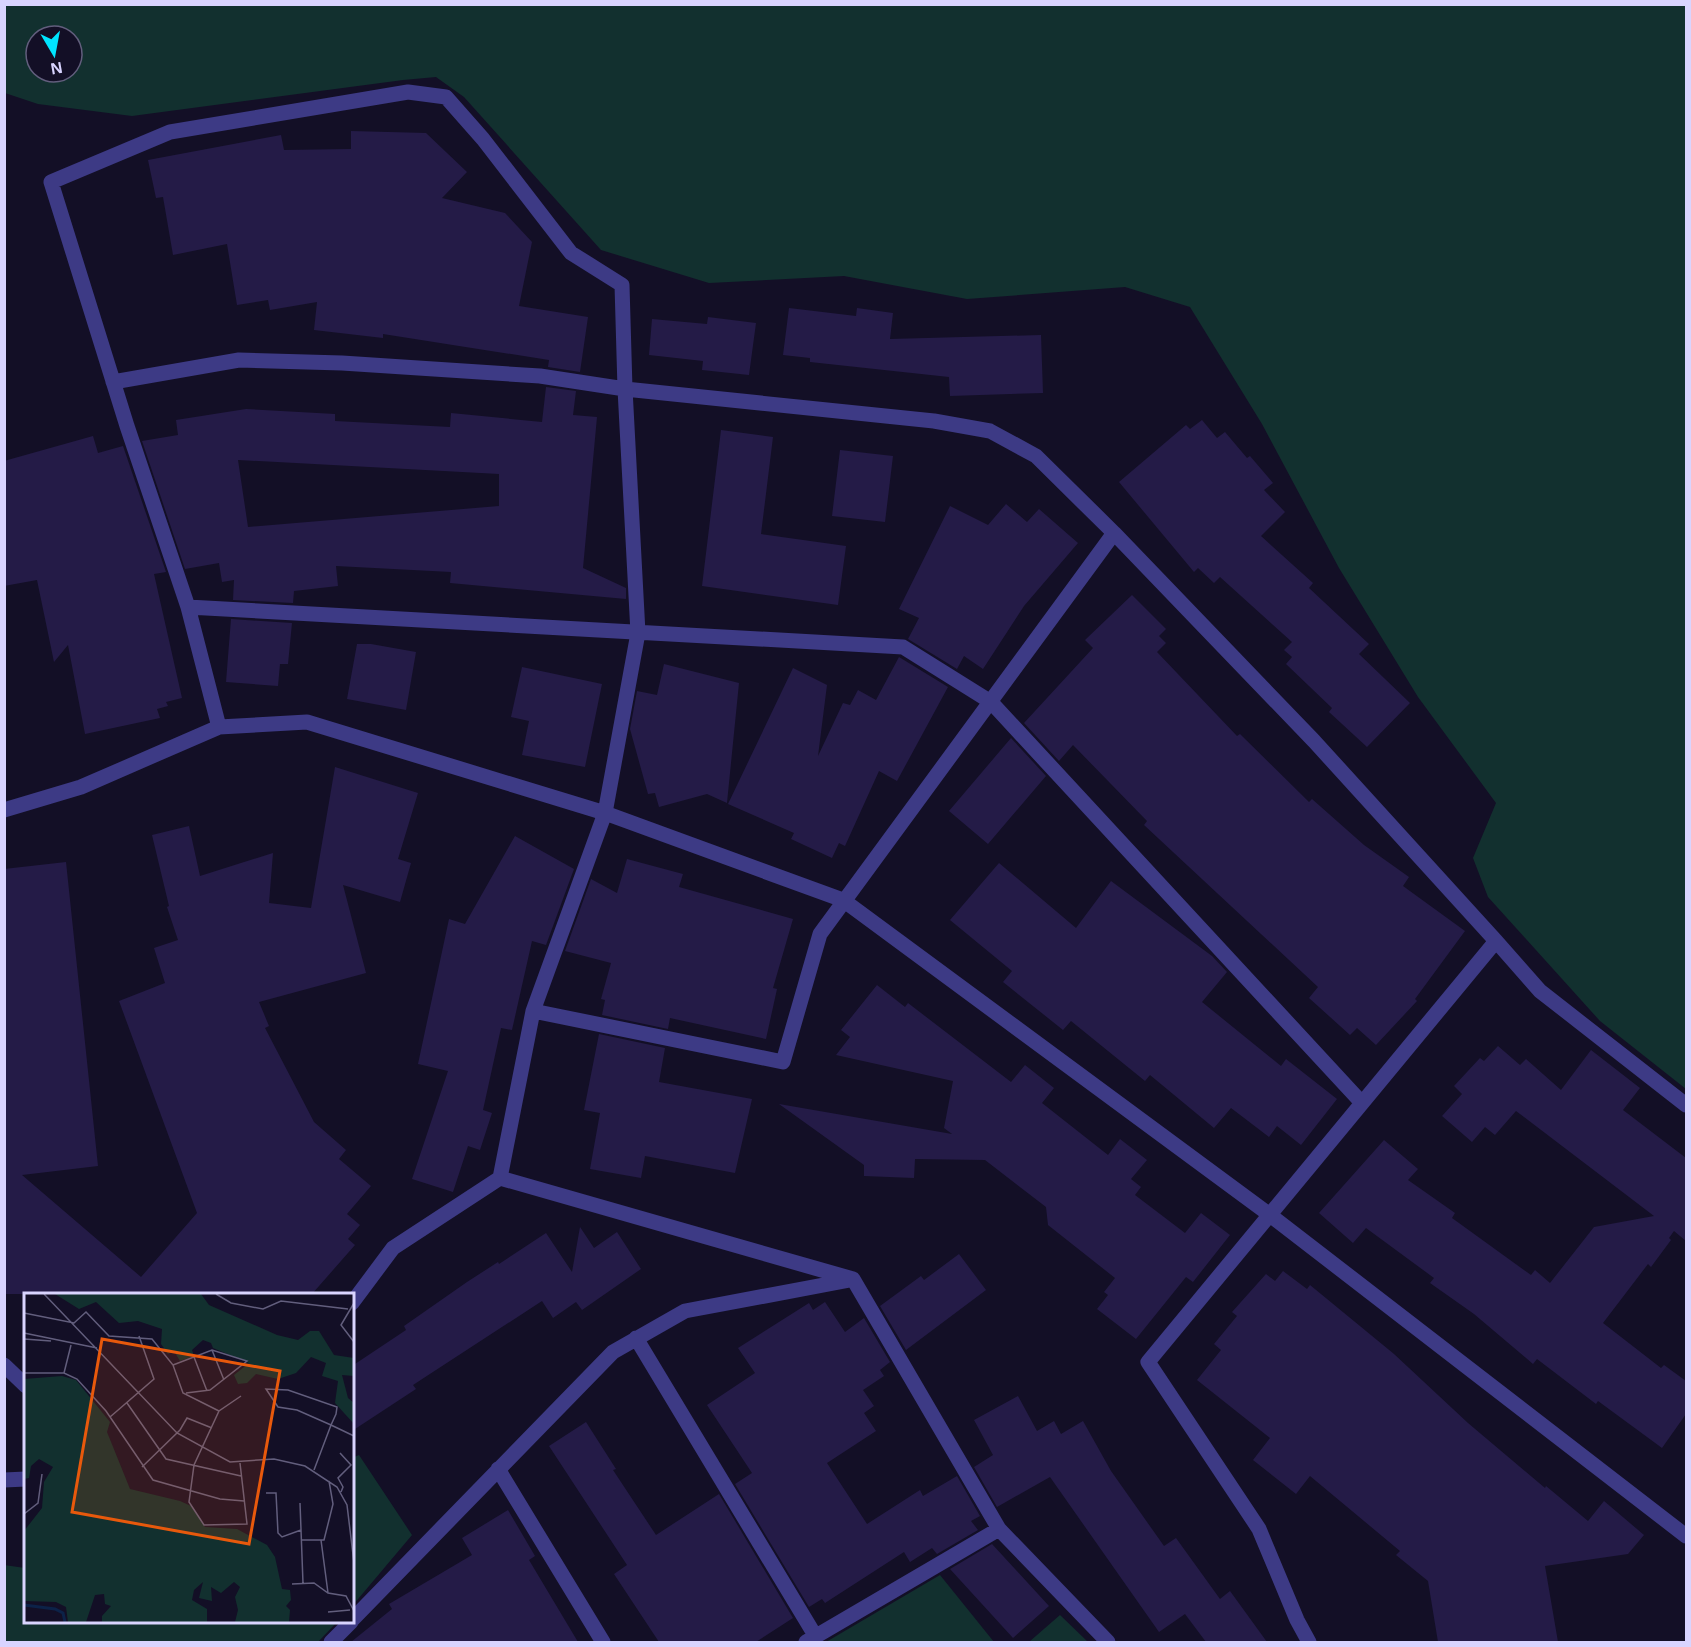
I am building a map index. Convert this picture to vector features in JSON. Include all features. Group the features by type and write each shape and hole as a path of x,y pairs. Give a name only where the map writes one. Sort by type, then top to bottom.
{"street":[{"path":"219,727 188,608 127,426 51,182 170,132 408,92 446,97 483,139 571,253 622,285 638,633 605,813 534,1011 500,1178 393,1248 354,1300"},
{"path":"113,382 238,360 342,363 540,376 625,389 934,421 990,431 1036,456 1114,533 1314,741 1540,992 1686,1105"},
{"path":"534,1011 783,1062 820,934 1114,533"},
{"path":"188,608 903,647 991,702 1362,1103"},
{"path":"4,810 81,787 219,727 307,722 605,813 843,900 1270,1215 1686,1536"},
{"path":"1309,1642 1259,1529 1148,1362 1496,941"},
{"path":"500,1178 853,1279 999,1529 1108,1642"},
{"path":"354,1619 613,1352 685,1311 853,1279"},
{"path":"636,1338 811,1640 999,1529"},
{"path":"4,1365 24,1384"},
{"path":"498,1468 603,1642"},
{"path":"4,1480 24,1479"},
{"path":"331,1642 350,1623"}],"green space":[{"path":"5,4 1686,5 1686,1089 1600,1021 1488,897 1473,858 1496,803 1418,697 1339,568 1262,424 1190,307 1125,287 967,299 844,276 709,283 601,250 464,97 436,77 132,116 38,104 5,93"},
{"path":"359,1455 412,1535 354,1604 354,1457"},
{"path":"4,1565 24,1568 24,1623 336,1623 318,1642 5,1642"},
{"path":"940,1575 994,1642 826,1642"},
{"path":"1060,1615 1088,1642 1029,1642"}],"building":[{"path":"351,131 426,133 467,172 442,198 505,213 532,242 519,306 588,317 580,372 548,367 549,360 383,334 383,338 314,330 317,302 270,310 268,300 237,305 227,244 173,255 163,197 156,198 148,160 281,135 284,150 351,149"},
{"path":"789,308 856,316 857,308 893,313 890,339 1041,335 1043,393 950,396 949,377 810,362 810,358 783,355"},
{"path":"708,317 756,323 749,375 702,370 703,361 649,355 652,319 707,324"},
{"path":"546,387 576,391 573,415 597,417 583,568 626,588 626,599 450,583 451,572 336,566 338,586 294,591 293,603 233,600 234,580 222,582 219,563 185,569 142,441 178,435 176,420 246,409 335,414 335,421 450,427 451,413 542,422","holes":["238,460 499,474 499,506 248,527"]},
{"path":"1202,420 1217,438 1225,432 1273,483 1264,490 1285,512 1261,536 1313,583 1309,588 1369,644 1359,654 1410,703 1367,747 1329,712 1332,708 1286,664 1292,657 1284,650 1292,642 1220,577 1214,583 1198,568 1194,572 1119,482 1186,425 1190,429"},
{"path":"721,430 773,437 761,534 846,546 838,605 702,586"},
{"path":"93,436 98,453 123,446 166,572 154,574 182,698 166,702 168,706 157,709 160,718 85,734 68,645 54,662 37,580 4,586 4,461"},
{"path":"840,450 893,456 885,522 832,516"},
{"path":"1006,504 1027,522 1039,509 1078,543 1024,606 983,669 964,656 957,669 908,639 919,618 899,609 950,506 988,525"},
{"path":"1132,595 1166,629 1159,636 1166,643 1157,652 1237,736 1240,734 1309,802 1312,799 1364,845 1409,877 1403,886 1465,931 1415,999 1417,1001 1376,1045 1357,1028 1350,1035 1309,998 1318,987 1144,825 1147,821 1073,745 1059,761 1024,723 1093,648 1085,640"},
{"path":"231,619 292,623 288,664 280,664 278,686 226,682"},
{"path":"357,644 371,644 416,652 406,710 347,699"},
{"path":"899,657 948,687 897,781 879,771 845,846 839,843 832,858 791,839 794,833 728,804 793,668 827,685 818,756 843,703 850,705 858,690 876,700"},
{"path":"664,664 739,683 727,803 707,794 659,807 655,793 648,794 630,729 637,691 657,695"},
{"path":"522,667 602,684 585,767 522,755 529,721 511,717"},
{"path":"1011,738 1046,776 988,844 949,811"},
{"path":"335,767 418,793 398,859 411,863 400,902 343,885 366,973 259,1002 269,1026 265,1028 314,1122 346,1150 339,1159 371,1186 347,1214 360,1225 348,1239 355,1245 313,1293 4,1294 4,869 66,862 98,1166 22,1175 141,1277 197,1213 119,1001 165,983 154,948 178,940 167,907 169,906 152,835 189,826 200,876 273,853 269,903 311,908"},
{"path":"515,836 574,869 546,945 532,941 512,1030 501,1028 483,1110 492,1113 480,1150 468,1146 453,1192 412,1179 448,1071 418,1064 449,919 465,924"},
{"path":"627,859 683,874 679,887 793,919 773,988 777,989 766,1039 670,1018 668,1029 602,1015 605,1000 601,999 611,963 565,951 591,879 617,893"},
{"path":"999,863 1076,928 1111,881 1212,956 1227,972 1202,1002 1281,1066 1286,1059 1337,1099 1301,1145 1277,1126 1269,1137 1231,1108 1214,1128 1150,1075 1145,1081 1071,1021 1063,1030 1003,982 1012,971 950,920"},
{"path":"877,985 905,1007 908,1003 1011,1082 1025,1065 1054,1088 1042,1103 1108,1155 1120,1139 1147,1160 1131,1179 1141,1187 1135,1195 1185,1233 1201,1213 1230,1235 1193,1282 1186,1277 1136,1339 1097,1309 1108,1295 1104,1292 1115,1278 1048,1225 1046,1207 985,1160 915,1159 914,1178 864,1176 864,1165 779,1104 952,1134 944,1128 953,1081 836,1055 850,1037 841,1030"},
{"path":"599,1034 665,1048 659,1082 752,1099 735,1173 645,1156 641,1178 590,1169 600,1113 584,1110"},
{"path":"1498,1046 1520,1065 1526,1059 1561,1090 1591,1050 1640,1088 1623,1110 1686,1158 1686,1241 1674,1231 1669,1238 1671,1240 1651,1267 1648,1264 1603,1323 1661,1368 1664,1365 1686,1381 1686,1414 1662,1448 1598,1401 1596,1404 1537,1359 1533,1364 1474,1314 1430,1283 1434,1278 1366,1228 1353,1243 1319,1213 1384,1140 1418,1169 1408,1180 1455,1213 1452,1218 1531,1275 1535,1270 1550,1283 1594,1227 1654,1216 1516,1111 1495,1135 1485,1127 1472,1142 1442,1116 1462,1094 1454,1086 1480,1058 1484,1061"},
{"path":"580,1227 594,1248 617,1232 641,1269 582,1310 576,1302 553,1318 542,1301 413,1385 416,1389 354,1430 354,1365 406,1330 404,1326 467,1282 546,1233 572,1272"},
{"path":"959,1254 986,1290 906,1350 880,1306 921,1276 924,1280"},
{"path":"1283,1271 1307,1289 1310,1285 1394,1354 1468,1423 1588,1521 1604,1501 1644,1535 1628,1554 1545,1566 1558,1642 1438,1642 1428,1581 1396,1555 1400,1551 1310,1476 1296,1494 1253,1460 1270,1438 1197,1380 1221,1350 1214,1344 1237,1316 1232,1312 1266,1274 1275,1281"},
{"path":"825,1302 845,1332 864,1318 890,1362 880,1370 884,1376 863,1390 874,1406 864,1413 876,1431 827,1463 867,1524 920,1490 923,1496 957,1476 980,1516 971,1521 978,1530 937,1554 932,1548 910,1562 904,1552 825,1603 822,1599 809,1607 735,1484 752,1473 707,1405 755,1373 738,1348 809,1303 813,1310"},
{"path":"1018,1396 1037,1431 1054,1421 1061,1434 1083,1421 1111,1471 1164,1546 1176,1538 1220,1599 1230,1591 1267,1642 1206,1642 1185,1614 1159,1632 1050,1477 997,1507 974,1467 993,1455 974,1420"},
{"path":"586,1422 616,1469 613,1470 656,1535 719,1494 793,1618 756,1642 659,1642 614,1574 627,1565 549,1446"},
{"path":"508,1510 535,1556 529,1560 578,1642 351,1642 392,1609 389,1604 472,1555 462,1538"},
{"path":"992,1544 1049,1606 1013,1638 950,1569"}]}
